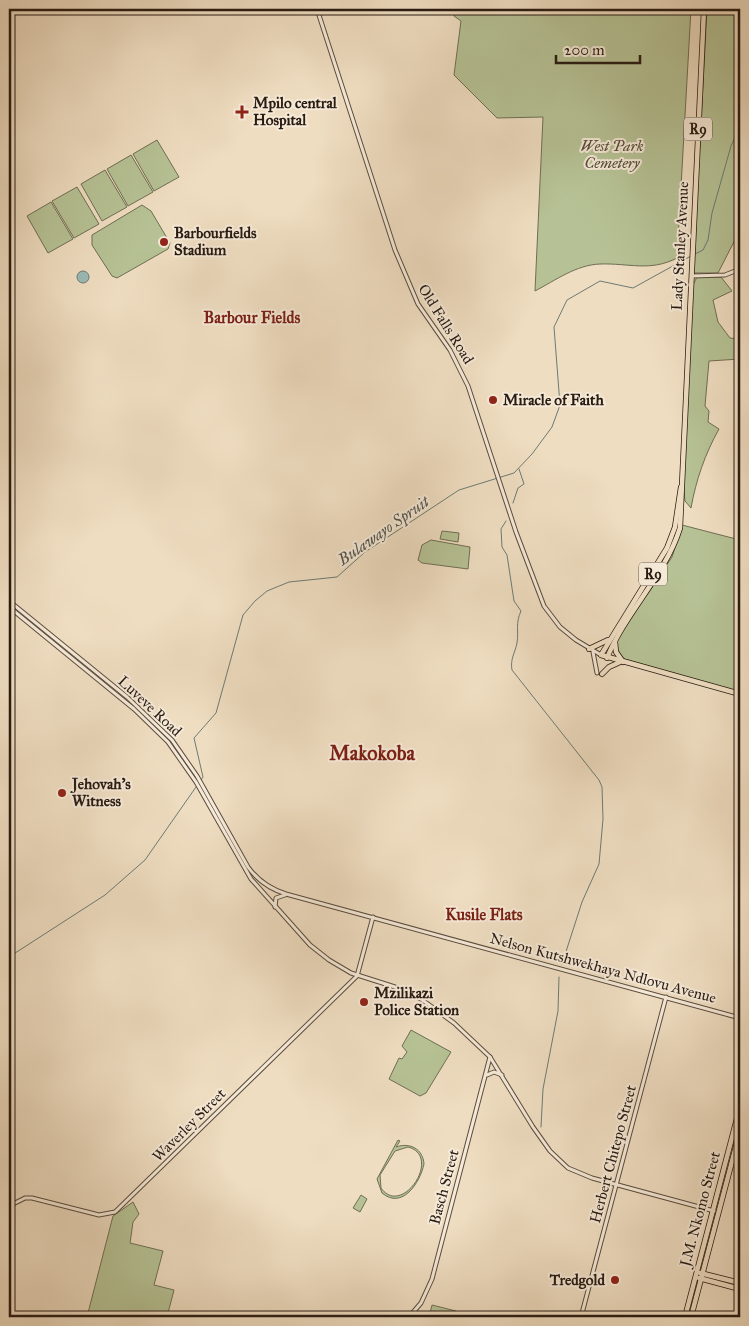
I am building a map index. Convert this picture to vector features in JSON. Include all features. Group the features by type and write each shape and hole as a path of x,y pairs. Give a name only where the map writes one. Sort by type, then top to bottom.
{"highway":[{"name":"Lady Stanley Avenue","path":"601,655 659,571 676,541 681,518 691,250 704,9"},
{"name":"Lady Stanley Avenue","path":"607,658 612,638"},
{"path":"591,650 612,638 621,662"},
{"path":"601,655 740,694"},
{"path":"600,674 621,662"},
{"name":"J.M. Nkomo Street","path":"685,1317 740,1107"},
{"name":"J.M. Nkomo Street","path":"691,1317 740,1131"},
{"path":"696,1274 740,1289"},
{"path":"702,1276 740,1283"}],"street":[{"name":"Old Falls Road","path":"317,9 387,229 407,281 424,315 461,369 544,606 560,627 591,650 601,655"},
{"path":"691,276 725,275 740,269"},
{"name":"Luveve Road","path":"9,601 150,718 177,747 197,776 253,873 266,884 286,894"},
{"name":"Luveve Road","path":"9,607 150,723 176,751 202,792 249,876 275,908 314,949 336,965 357,976 404,990 429,1003 490,1057 503,1075 533,1127 558,1159 578,1173 720,1212"},
{"path":"591,650 600,674"},
{"path":"275,908 276,898 286,894"},
{"name":"Nelson Kutshwekhaya Ndlovu Avenue","path":"286,894 740,1018"},
{"path":"357,976 373,917"},
{"name":"Waverley Street","path":"9,1206 25,1198 32,1198 99,1215 115,1212 357,976"},
{"name":"Herbert Chitepo Street","path":"581,1317 666,998"},
{"name":"Basch Street","path":"409,1317 421,1303 432,1279 490,1057"},
{"path":"486,1075 494,1072 503,1075"}],"green space":[{"name":"West Park Cemetery","path":"454,9 691,9 677,258 658,265 648,266 591,265 566,274 535,291 543,117 497,118 454,75 461,21 454,16"},
{"path":"707,9 740,9 740,230 718,273 693,273"},
{"path":"157,140 179,177 154,191 133,154"},
{"path":"131,155 153,192 128,206 107,169"},
{"path":"105,170 127,207 102,221 81,184"},
{"path":"77,187 99,224 74,238 52,201"},
{"path":"51,202 73,239 48,253 27,216"},
{"path":"142,205 151,211 170,243 168,249 117,278 112,276 92,245 92,235"},
{"path":"697,277 721,277 732,291 713,300 718,322 730,338 740,339 740,359 709,361 705,406 709,411 708,422 719,429 702,467 691,508 685,501 683,482 693,285"},
{"path":"682,525 740,540 740,692 624,659 617,649 617,640 672,557"},
{"path":"442,531 459,533 458,542 440,539"},
{"path":"431,540 470,547 468,569 422,563 418,560 422,545"},
{"path":"411,1030 451,1052 426,1093 420,1096 389,1079 399,1058 402,1059 407,1052 402,1046"},
{"path":"398,1140 400,1141 396,1147 411,1146 421,1154 424,1164 419,1179 409,1192 403,1196 389,1197 382,1193 377,1179","holes":["408,1147 418,1153 422,1161 420,1172 416,1182 408,1191 399,1196 390,1195 381,1188 380,1175 395,1151"]},
{"path":"361,1195 367,1199 360,1212 353,1208"},
{"path":"133,1202 139,1214 133,1222 130,1243 163,1251 154,1285 174,1290 167,1317 106,1317 88,1313 113,1216"},
{"path":"432,1305 456,1311 455,1317 429,1317"}],"water":[{"path":"81,271 85,271 89,277 85,283 81,283 77,279 77,275"}],"waterway":[{"name":"Bulawayo Spruit","path":"695,254 703,250 708,240 712,213 731,146 740,126"},
{"name":"Bulawayo Spruit","path":"201,780 203,777 194,738 216,713 243,615 255,601 267,591 289,582 337,577 365,552 459,490 514,473 532,454 552,427 560,405 554,327 567,300 600,281 633,288 691,256"},
{"path":"513,503 518,488 524,484 519,469"},
{"path":"506,521 501,529 502,547 507,555 514,601 521,611 518,620 517,643 512,659 512,670 599,780 602,787 603,819 599,864 582,902 562,964"},
{"name":"Bulawayo Spruit","path":"9,957 105,895 145,860 196,787"},
{"path":"541,1127 543,1089 558,1011 559,977"}],"place":[{"name":"Mpilo central Hospital","path":"242,112"},
{"name":"Barbourfields Stadium","path":"164,242"},
{"name":"Miracle of Faith","path":"493,400"},
{"name":"Jehovah's Witness","path":"62,793"},
{"name":"Mzilikazi Police Station","path":"364,1002"},
{"name":"Tredgold","path":"615,1280"}],"district":[{"name":"Barbour Fields","path":"252,317"},
{"name":"Makokoba","path":"372,753"},
{"name":"Kusile Flats","path":"484,914"}]}
